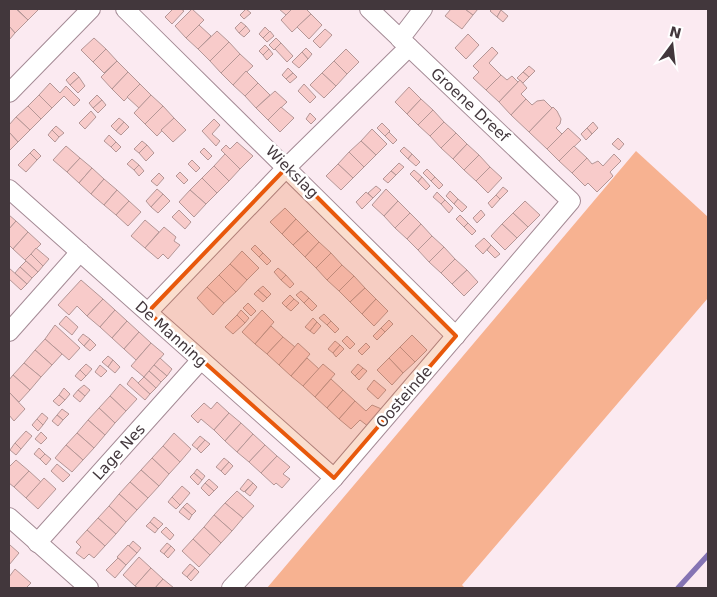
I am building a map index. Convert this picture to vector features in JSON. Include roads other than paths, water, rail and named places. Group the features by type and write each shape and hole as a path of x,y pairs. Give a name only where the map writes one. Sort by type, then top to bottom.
{"street":[{"path":"9,93 91,9"},
{"name":"Wiekslag","path":"126,9 456,336"},
{"name":"Groene Dreef","path":"369,9 571,202"},
{"path":"148,312 405,43 424,9"},
{"name":"De Manning","path":"9,189 148,312 200,361 334,478"},
{"name":"Oosteinde","path":"231,588 334,478 571,202"},
{"path":"9,332 80,252"},
{"name":"Lage Nes","path":"37,543 200,361"},
{"path":"9,518 89,588"}],"waterway":[{"path":"678,588 708,555"}]}
